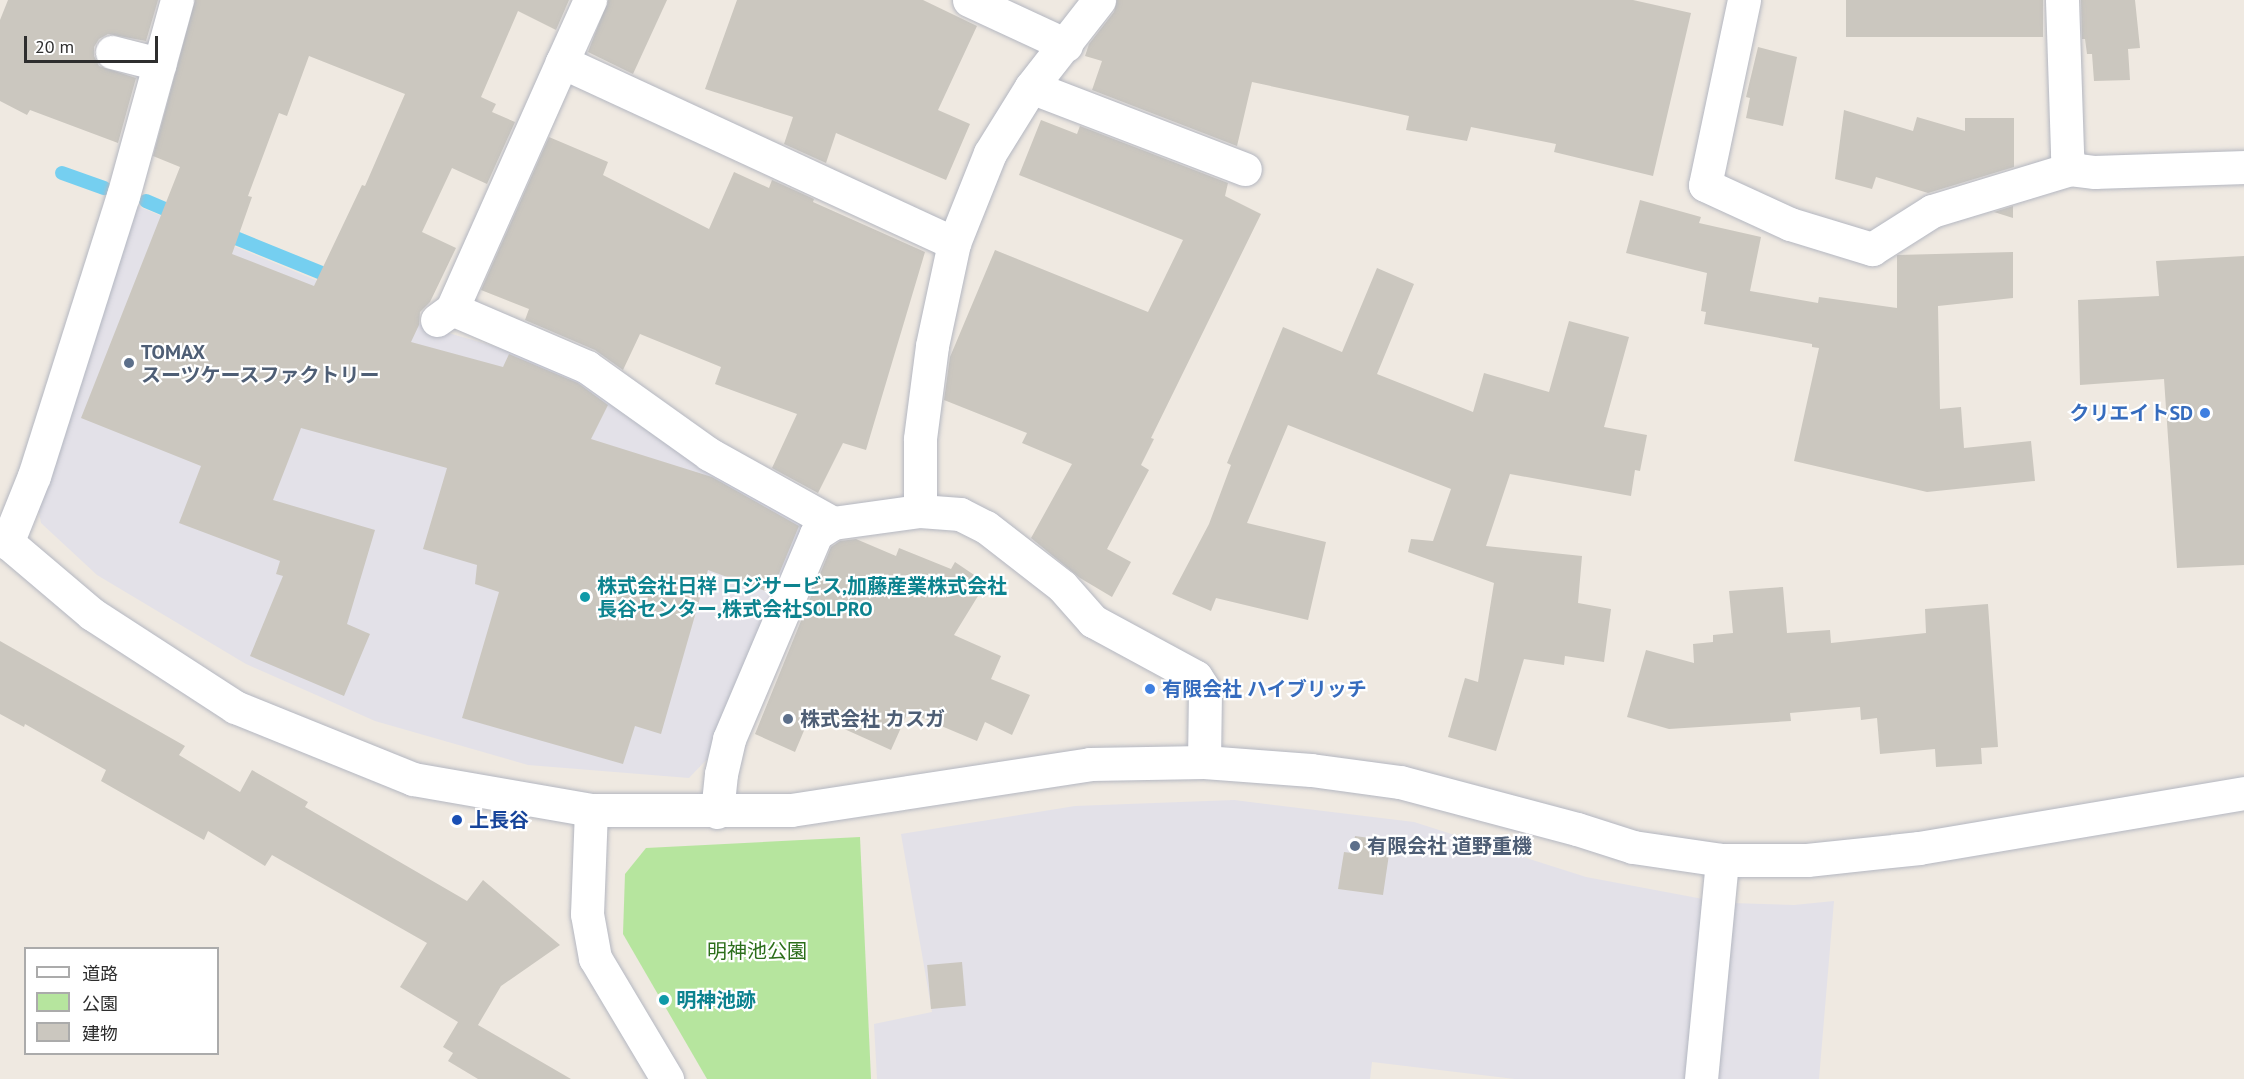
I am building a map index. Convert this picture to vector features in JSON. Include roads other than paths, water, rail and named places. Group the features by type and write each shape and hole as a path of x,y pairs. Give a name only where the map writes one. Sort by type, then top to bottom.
{"street":[{"path":"177,0 123,196 34,476 4,539 92,614 235,707 413,779 591,810 717,812 791,810 1090,764 1204,762 1311,770 1400,782 1577,828 1633,847 1722,860 1807,860 1919,848 2244,793"},
{"path":"590,0 445,314 587,367 709,454 833,523"},
{"path":"969,0 1066,45"},
{"path":"920,511 918,475 924,404 932,346 954,243 990,153 1031,87 1100,0"},
{"path":"1744,0 1706,185 1790,224 1872,249 1932,211 2070,168 2095,172 2244,166"},
{"path":"2062,0 2067,154 2070,168"},
{"path":"112,52 159,64"},
{"path":"562,62 954,243"},
{"path":"1031,87 1245,170"},
{"path":"717,812 721,774 729,739 816,534 833,523 920,511 960,514 987,527 1062,586 1093,621 1196,677 1205,691 1204,762"},
{"path":"591,810 587,914 595,958 667,1079"},
{"path":"1701,1079 1722,860"}],"waterway":[{"path":"62,173 104,188"},
{"path":"146,201 181,216"},
{"path":"221,232 336,279"}],"place":[{"name":"TOMAX スーツケースファクトリー","path":"129,363"},
{"name":"クリエイトSD","path":"2205,413"},
{"name":"株式会社日祥 ロジサービス,加藤産業株式会社 長谷センター,株式会社SOLPRO","path":"585,597"},
{"name":"有限会社 ハイブリッチ","path":"1150,689"},
{"name":"株式会社 カスガ","path":"788,719"},
{"name":"上長谷","path":"457,820"},
{"name":"有限会社 道野重機","path":"1355,846"},
{"name":"明神池跡","path":"664,1000"}],"park label":[{"name":"明神池公園","path":"757,951"}]}
